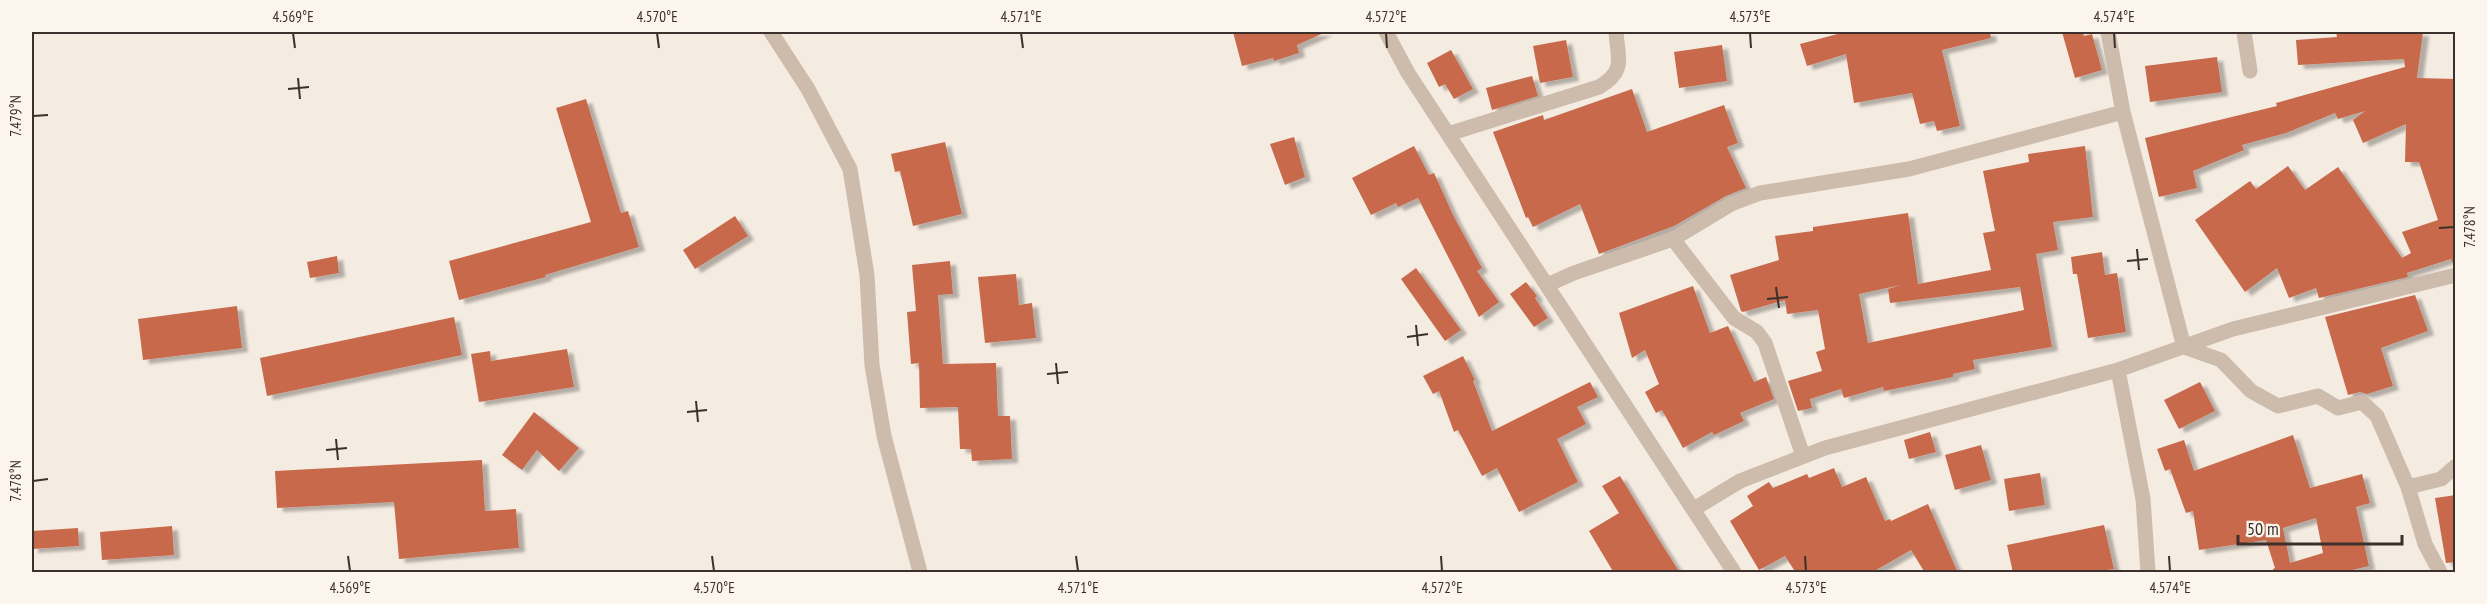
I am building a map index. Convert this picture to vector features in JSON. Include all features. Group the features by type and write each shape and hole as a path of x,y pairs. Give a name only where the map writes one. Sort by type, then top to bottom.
{"street":[{"path":"771,32 808,89 850,169 867,275 872,365 884,436 920,573"},
{"path":"1386,32 1408,73 1734,573"},
{"path":"1448,134 1599,87 1613,79 1618,70 1616,32"},
{"path":"2108,32 2123,112 2184,347"},
{"path":"2244,32 2250,71"},
{"path":"1547,285 1574,273 1673,239 1731,204 1760,193 1908,169 2123,112"},
{"path":"1673,239 1734,318 1757,332 1765,343 1803,456"},
{"path":"1694,509 1740,481 1803,456 2118,370 2233,329 2456,275"},
{"path":"2184,347 2221,360 2251,391 2278,406 2318,396 2338,408 2362,402 2377,416 2408,487 2425,544 2440,573"},
{"path":"2118,370 2144,499 2148,573"},
{"path":"2408,487 2441,479 2456,466"}],"building":[{"path":"1233,32 1326,32 1297,45 1299,53 1274,61 1273,58 1242,66"},
{"path":"1845,32 1990,32 1991,38 1942,50 1960,126 1937,131 1934,121 1920,124 1912,93 1854,103 1846,54 1807,66 1800,44"},
{"path":"2062,32 2083,32 2084,36 2092,34 2102,70 2075,78"},
{"path":"2336,32 2423,32 2417,78 2456,79 2456,262 2452,262 2451,259 2407,273 2408,277 2319,298 2316,288 2289,298 2277,268 2245,292 2195,220 2250,181 2256,189 2288,166 2305,190 2338,167 2402,258 2411,253 2402,232 2438,220 2419,162 2405,162 2406,124 2363,143 2353,120 2365,111 2338,119 2335,113 2286,133 2242,145 2244,150 2193,171 2197,188 2159,197 2145,138 2277,106 2276,103 2405,67 2404,59 2298,65 2296,40 2337,37"},
{"path":"1566,40 1573,77 1540,83 1533,46"},
{"path":"1722,45 1727,81 1679,88 1674,52"},
{"path":"1451,50 1473,89 1454,99 1445,84 1439,87 1427,63"},
{"path":"2217,57 2222,92 2150,102 2145,66"},
{"path":"1532,76 1538,96 1492,110 1486,88"},
{"path":"1632,89 1647,132 1724,105 1738,143 1727,147 1746,188 1726,196 1674,226 1599,254 1580,204 1533,227 1528,217 1526,218 1493,132 1543,115 1544,120"},
{"path":"586,99 621,213 628,211 639,247 545,275 546,277 459,300 449,261 591,222 556,108"},
{"path":"1294,137 1305,177 1285,185 1270,144"},
{"path":"945,142 962,214 913,226 900,171 895,172 891,154"},
{"path":"1414,146 1429,175 1434,173 1454,217 1482,268 1477,271 1499,302 1479,317 1418,198 1398,207 1396,203 1371,215 1352,178"},
{"path":"2085,146 2093,217 2053,222 2058,250 2036,254 2052,347 1973,360 1975,369 1953,374 1953,377 1884,391 1883,387 1844,398 1841,389 1810,399 1812,408 1798,411 1788,381 1822,371 1816,352 1825,349 1818,310 1787,314 1785,300 1743,312 1730,275 1779,260 1775,236 1813,231 1813,227 1908,213 1918,284 1991,270 1983,233 1995,231 1983,171 2029,162 2028,154","holes":["1901,285 1888,289 1890,303 2020,287 2024,310 1868,343 1859,294"]},
{"path":"735,216 748,236 695,269 683,250"},
{"path":"2102,252 2105,275 2117,273 2126,332 2088,338 2077,274 2073,274 2071,257"},
{"path":"337,256 339,273 310,278 307,262"},
{"path":"950,261 953,294 938,295 943,364 996,363 998,416 1010,416 1012,459 972,461 971,449 960,449 958,407 920,408 919,363 911,364 907,312 916,311 912,265"},
{"path":"1416,268 1461,330 1445,341 1401,279"},
{"path":"1016,274 1019,305 1032,303 1036,338 985,343 978,277"},
{"path":"1526,282 1537,296 1535,298 1548,318 1534,327 1510,294"},
{"path":"1693,286 1710,333 1728,326 1754,382 1766,377 1774,399 1740,413 1744,421 1714,435 1712,432 1683,448 1662,410 1656,413 1645,392 1659,384 1645,350 1632,358 1619,313"},
{"path":"2415,295 2428,331 2381,348 2393,386 2367,394 2360,392 2348,395 2325,317"},
{"path":"237,306 242,348 143,360 138,319"},
{"path":"454,317 462,355 267,396 260,358"},
{"path":"567,349 574,387 479,402 471,354 490,351 491,361"},
{"path":"1463,356 1475,380 1473,381 1492,431 1590,382 1598,397 1577,407 1586,424 1557,439 1578,482 1519,512 1497,468 1482,476 1458,430 1454,432 1439,391 1433,394 1423,376"},
{"path":"2200,382 2215,411 2179,429 2164,400"},
{"path":"534,412 579,448 559,471 537,450 522,470 502,455"},
{"path":"1930,432 1936,452 1909,459 1904,440"},
{"path":"2293,435 2310,488 2362,474 2370,503 2356,507 2369,566 2340,573 2273,573 2275,568 2266,540 2199,550 2193,511 2186,513 2170,469 2165,471 2157,449 2184,440 2194,471","holes":["2316,518 2323,553 2290,563 2283,528"]},
{"path":"1981,445 1991,480 1955,490 1945,455"},
{"path":"482,460 485,511 516,509 519,548 399,559 394,502 277,508 275,471"},
{"path":"1834,468 1842,487 1866,477 1885,521 1890,519 1891,521 1928,504 1958,573 1925,573 1911,550 1871,573 1796,573 1785,556 1759,570 1730,521 1753,506 1747,496 1769,482 1773,488 1807,474 1809,478"},
{"path":"2040,473 2045,505 2009,511 2004,479"},
{"path":"1620,476 1680,573 1614,573 1589,531 1619,513 1602,486"},
{"path":"2456,495 2456,562 2446,563 2435,498"},
{"path":"2104,525 2114,569 2106,570 2107,573 2013,573 2007,545"},
{"path":"172,526 174,555 102,560 100,532"},
{"path":"78,528 79,546 32,549 32,531"}]}
